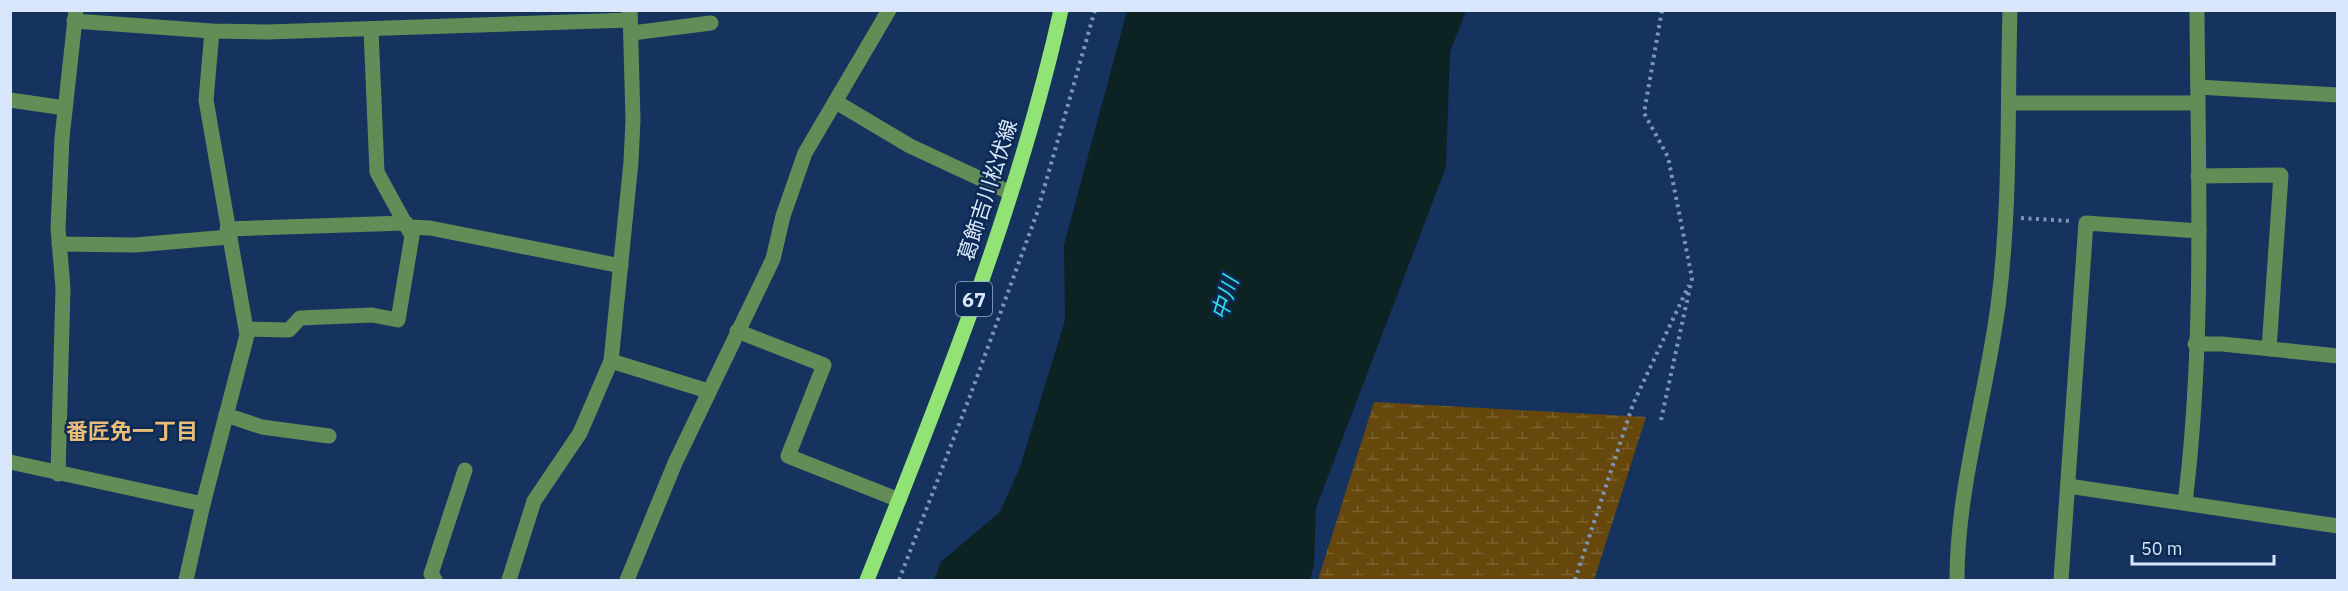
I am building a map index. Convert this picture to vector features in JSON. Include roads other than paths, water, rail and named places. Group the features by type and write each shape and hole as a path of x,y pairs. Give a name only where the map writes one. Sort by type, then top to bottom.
{"main road":[{"name":"葛飾吉川松伏線","path":"867,580 899,500 1011,193 1061,10"}],"street":[{"path":"627,580 708,391 773,259 783,216 806,153 889,10"},
{"path":"1957,580 1965,496 1998,307 2007,218 2010,10"},
{"path":"2185,503 2195,344 2199,231 2197,10"},
{"path":"58,474 63,288 58,228 75,16 212,31 371,29 630,21 711,23"},
{"path":"509,580 534,501 580,433 612,361 633,120 630,21"},
{"path":"247,329 289,330 300,318 372,315 398,320 412,236 377,172 371,29"},
{"path":"186,580 202,504 247,329 206,100 212,31"},
{"path":"2198,87 2337,95"},
{"path":"10,100 66,108"},
{"path":"836,102 910,146 1011,193"},
{"path":"2010,104 2197,103"},
{"path":"2198,177 2281,175 2269,349"},
{"path":"2061,580 2086,223 2199,231"},
{"path":"59,244 135,245 228,233 407,225 621,266"},
{"path":"737,331 824,365 788,456 899,500"},
{"path":"2195,344 2337,356"},
{"path":"612,361 708,391"},
{"path":"226,415 262,427 329,436"},
{"path":"10,462 202,504"},
{"path":"435,580 431,574 465,470"},
{"path":"2068,486 2337,526"}],"water":[{"name":"中川","path":"1127,11 1466,11 1450,52 1446,167 1316,508 1314,565 1310,580 934,580 941,562 1000,512 1020,467 1065,320 1064,245"}],"district":[{"name":"番匠免一丁目","path":"132,430"}]}
